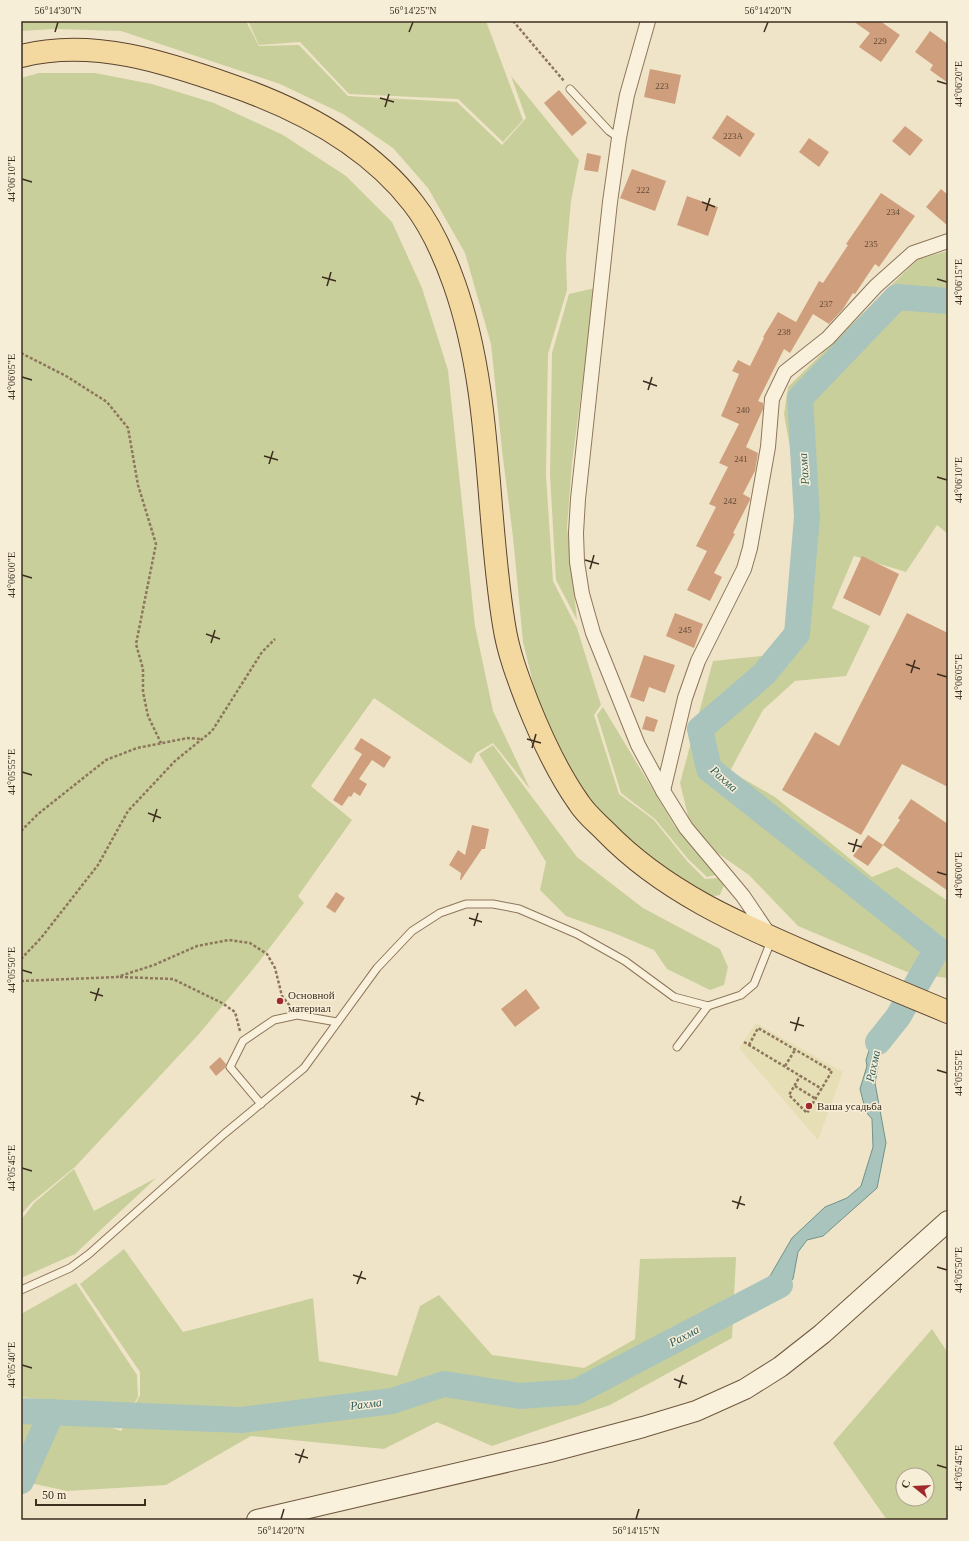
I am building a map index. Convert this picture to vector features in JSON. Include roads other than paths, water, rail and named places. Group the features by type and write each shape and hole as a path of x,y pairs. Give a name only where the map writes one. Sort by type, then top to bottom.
{"main road":[{"path":"21,56 37,52 66,49 108,52 142,57 195,72 247,91 321,124 356,147 388,175 413,203 432,231 448,265 465,315 483,412 494,547 504,628 518,678 540,736 554,763 582,807 617,844 647,869 674,888 705,906 772,938 889,988 948,1011"}],"street":[{"path":"648,21 627,95 610,202 578,499 576,534 577,562 582,594 593,633 638,745 663,791 686,828 743,896 772,938"},
{"path":"663,791 685,698 698,661 744,569 750,548 768,447 772,399 785,372 828,338 876,286 913,253 948,241"},
{"path":"257,1520 549,1452 696,1411 745,1389 780,1367 822,1334 948,1221"}],"lane":[{"path":"570,90 609,131 619,138"},
{"path":"21,1290 70,1268 89,1254 224,1134 304,1068 377,968 412,931 440,913 466,904 493,904 519,909 584,937 624,961 674,997 708,1006 741,995 754,984 772,938"},
{"path":"677,1047 708,1006"},
{"path":"261,1104 230,1067 243,1041 274,1020 297,1015 338,1022"}],"water":[{"path":"894,1011 906,1016 881,1050 875,1083 886,1143 877,1188 823,1236 807,1240 798,1252 793,1279 782,1291 753,1309 743,1297 770,1276 792,1238 825,1207 847,1198 861,1186 873,1147 872,1119 866,1112 860,1089 867,1066 866,1060 874,1035 889,1021"}],"waterway":[{"name":"Рахма","path":"878,1042 898,1017 937,949 709,769 700,729 764,674 797,634 807,517 800,398 897,297 948,301"},
{"name":"Рахма","path":"21,1411 241,1420 392,1401 444,1384 520,1396 576,1392 780,1285"},
{"path":"21,1481 52,1412"}],"place":[{"name":"Основной материал","path":"280,1001"},
{"name":"Ваша усадьба","path":"809,1106"}]}
